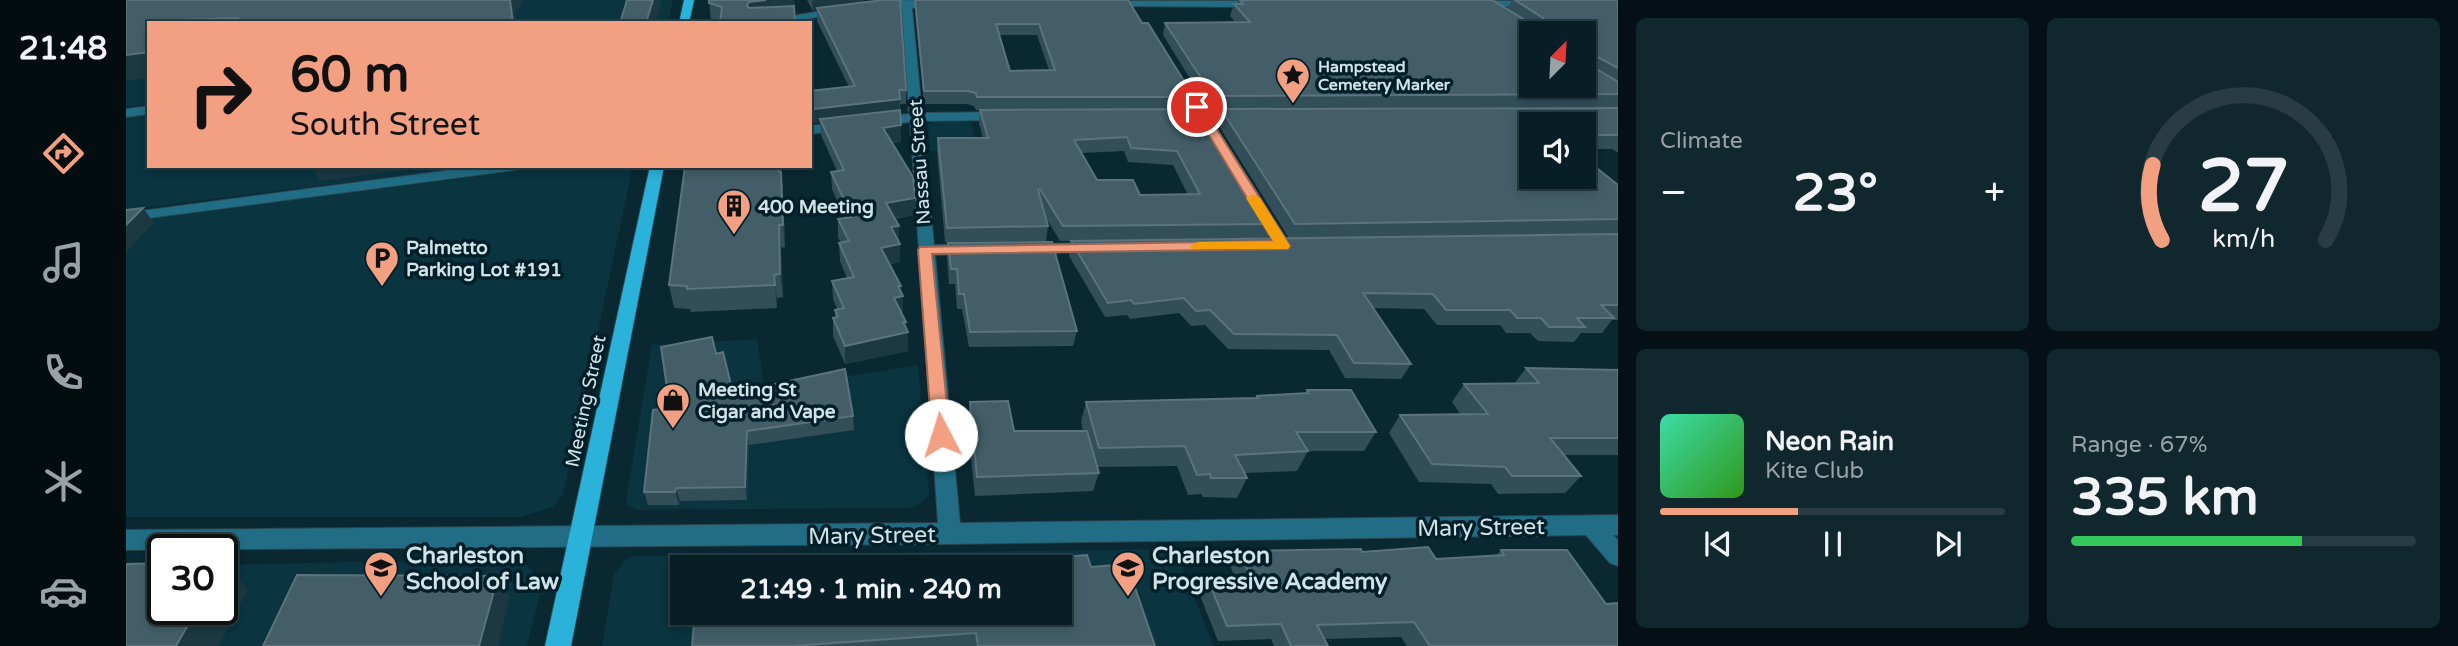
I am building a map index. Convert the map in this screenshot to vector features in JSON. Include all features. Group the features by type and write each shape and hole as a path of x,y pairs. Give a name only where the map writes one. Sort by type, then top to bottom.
{"main road":[{"path":"684,21 689,0"},
{"name":"Meeting Street","path":"558,646 657,168"}],"street":[{"path":"771,21 906,2 942,5"},
{"name":"Nassau Street","path":"906,2 950,534"},
{"path":"1134,2 1145,21"},
{"path":"1484,2 1502,14"},
{"path":"1094,4 1270,4"},
{"path":"1464,4 1542,4"},
{"path":"1190,95 1210,127"},
{"path":"126,113 147,110"},
{"path":"1174,115 1260,114"},
{"path":"812,130 917,117 1011,116"},
{"path":"126,217 499,168"},
{"path":"1253,198 1289,245 1262,246"},
{"path":"1016,249 1115,248"},
{"path":"925,250 989,249"},
{"path":"1591,525 1618,556"},
{"name":"Mary Street","path":"126,540 580,538 1618,525"}],"shaded area":[{"path":"167,0 673,0 668,21 147,21 147,104 126,107 126,31"},
{"path":"147,115 147,168 463,168 126,210 126,118"},
{"path":"971,122 978,151 930,151 928,124"},
{"name":"Palmetto Parking Lot #191","path":"534,168 633,168 563,495 553,507 521,517 126,517 126,220"},
{"path":"757,339 765,389 918,365 929,494 926,499 911,508 638,510 627,506 652,345"},
{"name":"Charleston Progressive Academy","path":"1175,549 1214,646 602,646 614,574 626,559 635,556 670,556 670,625 1072,625 1072,555 712,555"},
{"name":"Charleston School of Law","path":"512,558 531,569 542,587 527,646 126,646 126,567 147,591 147,625 238,625 238,565"}],"building":[{"path":"126,0 510,0 513,21 237,21 238,18 147,21 147,52 126,55"},
{"path":"627,0 653,0 647,21 621,21"},
{"path":"709,0 766,0 749,2 747,5 749,8 794,6 795,21 720,21 722,7 709,3"},
{"path":"900,0 906,90 899,90 900,99 814,109 812,91 855,86 817,8"},
{"path":"915,0 1128,0 1142,23 1148,23 1194,97 977,97 976,93 968,91 924,91","holes":["996,24 1039,24 1055,70 1010,71"]},
{"path":"1240,0 1492,0 1526,21 1519,21 1519,94 1213,96 1165,23 1250,22 1234,4 1243,4"},
{"path":"1515,0 1618,0 1618,68 1596,56 1596,21 1544,21"},
{"path":"1596,69 1618,82 1618,94 1596,94"},
{"path":"1618,108 1618,135 1596,135 1596,112 1519,112 1519,189 1596,189 1596,168 1618,185 1618,219 1295,224 1221,109"},
{"path":"1202,109 1274,224 1063,226 1040,189 1038,190 1048,226 947,228 938,138 988,138 980,110","holes":["1127,137 1131,148 1177,151 1200,194 1140,195 1133,180 1097,180 1074,140"]},
{"path":"900,110 901,125 883,128 913,177 915,198 886,203 899,226 891,227 900,244 881,248 901,286 898,286 903,296 894,298 908,332 845,346 833,318 838,317 835,310 844,308 832,281 854,277 839,243 849,241 838,219 852,217 831,172 844,170 820,119"},
{"name":"400 Meeting","path":"685,168 779,168 783,225 779,225 780,274 774,275 775,285 687,289 687,286 669,285"},
{"path":"143,208 126,225 126,210"},
{"path":"1618,234 1618,305 1601,305 1614,318 1577,318 1585,327 1549,327 1541,318 1517,318 1510,310 1446,310 1433,294 1363,293 1411,364 1354,363 1337,335 1234,334 1210,310 1196,311 1184,298 1134,304 1131,300 1108,303 1071,241"},
{"path":"1052,242 1077,331 970,332 964,294 959,294 957,269 951,269 948,243"},
{"path":"712,337 716,354 723,352 733,393 845,369 853,416 747,431 745,487 676,488 675,492 644,492 653,410 670,408 661,347"},
{"path":"1526,368 1618,370 1618,438 1550,438 1581,476 1512,476 1505,467 1432,464 1400,415 1488,414 1464,384 1539,383"},
{"path":"1307,390 1351,390 1376,432 1296,432 1308,451 1235,455 1247,478 1211,478 1210,474 1197,475 1185,446 1099,448 1086,402 1258,398 1257,396 1308,393"},
{"path":"1008,401 1014,431 1087,431 1099,473 977,477 970,402"},
{"path":"1428,547 1436,559 1504,555 1501,550 1567,550 1606,604 1618,603 1618,646 1430,646 1414,622 1317,625 1328,646 1291,646 1281,624 1227,626 1207,578 1250,576 1239,551 1361,549 1362,552"},
{"path":"1087,555 1091,567 1127,564 1155,646 978,646 976,633 791,646 692,646 694,625 1072,625 1072,556"},
{"path":"147,563 147,625 188,625 176,646 126,646 126,564"},
{"name":"Charleston School of Law","path":"297,575 498,576 479,646 263,646"}],"slow traffic":[{"path":"1198,246 1283,246 1253,198"}],"place":[{"name":"Hampstead Cemetery Marker","path":"1293,105"},
{"name":"400 Meeting","path":"734,236"},
{"name":"Palmetto Parking Lot #191","path":"382,288"},
{"name":"Meeting St Cigar and Vape","path":"673,430"},
{"name":"Charleston School of Law","path":"381,598"},
{"name":"Charleston Progressive Academy","path":"1128,598"}],"route":[{"path":"941,435 925,250 1283,246 1197,107"}]}
